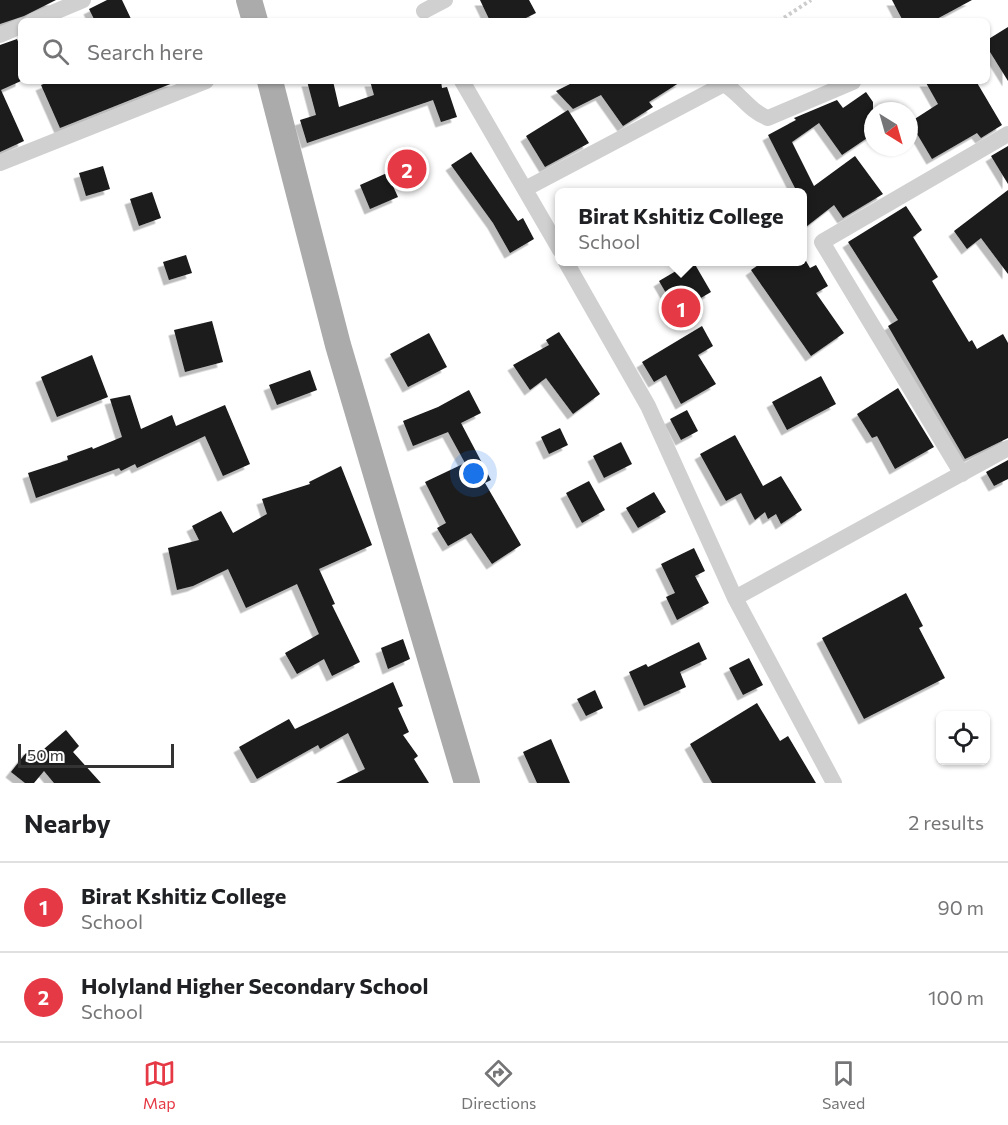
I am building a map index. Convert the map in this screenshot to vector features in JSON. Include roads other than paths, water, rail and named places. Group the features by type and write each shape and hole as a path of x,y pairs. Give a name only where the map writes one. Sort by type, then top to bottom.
{"main road":[{"path":"249,0 254,18"},
{"path":"271,84 338,345 467,783"}],"street":[{"path":"40,18 83,0"},
{"path":"425,10 445,0"},
{"path":"0,35 18,27"},
{"path":"0,163 198,84"},
{"path":"464,84 555,241"},
{"path":"525,189 724,84 732,89 754,113 768,118 848,84"},
{"path":"963,474 822,242 1008,134"},
{"path":"569,266 648,406 735,598 834,783"},
{"path":"735,598 1008,448"}],"place":[{"name":"Holyland Higher Secondary School","path":"407,169"},
{"name":"Birat Kshitiz College","path":"681,308"}]}
